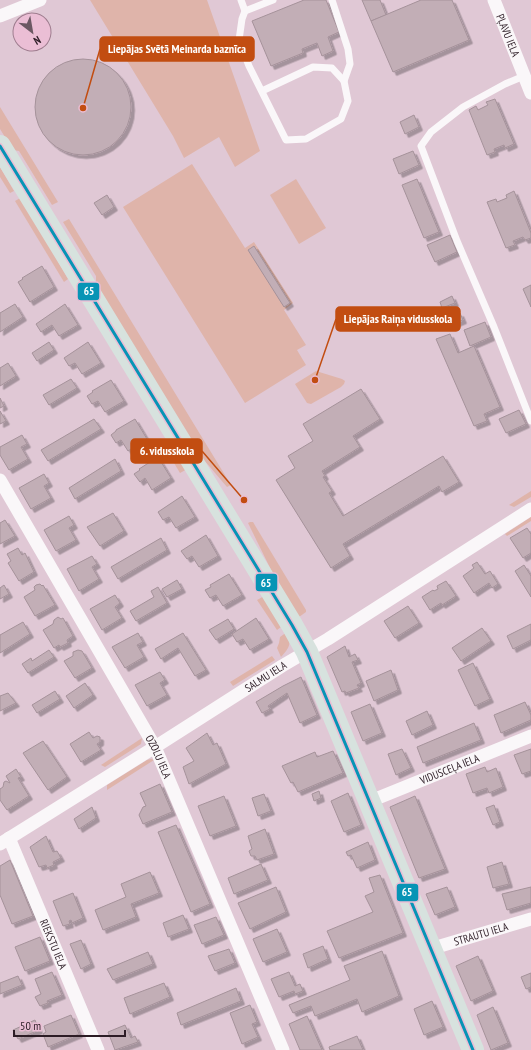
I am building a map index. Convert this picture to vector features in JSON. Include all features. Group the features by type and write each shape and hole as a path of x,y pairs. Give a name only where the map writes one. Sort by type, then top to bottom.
{"highway":[{"path":"0,146 288,618 307,652 368,802 473,1050"}],"street":[{"path":"0,16 40,0"},
{"name":"PĻAVU IELA","path":"494,0 531,93"},
{"name":"OZOLU IELA","path":"0,480 155,747 283,1050"},
{"name":"SALMU IELA","path":"4,841 282,666 307,652 531,509"},
{"name":"VIDUSCEĻA IELA","path":"368,802 531,736"},
{"name":"RIEKSTU IELA","path":"4,841 98,1050"},
{"name":"STRAUTU IELA","path":"430,950 531,919"}],"lane":[{"path":"241,0 245,11 242,19 239,40 249,66 286,140 306,139 341,119 348,102 344,81 350,64 348,50 332,0"},
{"path":"245,11 273,0"},
{"path":"262,90 313,66 332,68 344,81"},
{"path":"524,76 505,84 463,107 431,132 421,146 457,241 494,327 531,421"}],"shaded area":[{"path":"90,0 207,0 260,151 235,167 219,137 184,158 173,136"},
{"path":"0,107 58,202 52,205 19,151 13,150 0,129"},
{"path":"192,164 245,248 254,242 293,303 284,310 306,345 297,350 306,365 245,403 123,207"},
{"path":"0,167 14,191 10,193 0,177"},
{"path":"296,179 326,228 299,244 270,195"},
{"path":"22,197 68,279 64,282 15,201"},
{"path":"69,219 231,485 227,487 198,453 95,285 96,276 63,222"},
{"path":"316,371 345,381 341,387 311,404 307,403 295,384"},
{"path":"170,438 189,468 180,473 162,443"},
{"path":"531,491 531,497 514,507 509,505"},
{"path":"531,517 531,521 507,536 505,534"},
{"path":"253,522 306,610 306,612 299,617 277,582 248,523"},
{"path":"266,595 284,625 277,630 257,600"},
{"path":"287,632 289,646 281,657 277,648 280,637"},
{"path":"272,656 275,660 233,686 230,682"},
{"path":"142,738 141,744 105,767 101,765"},
{"path":"151,759 154,760 107,790 107,785"}],"building":[{"path":"304,0 326,0 339,32 328,37 333,51 322,56 317,43 302,49 303,53 271,66 252,21"},
{"path":"362,0 380,0 386,15 371,21"},
{"path":"421,0 452,0 469,40 393,72 371,21"},
{"path":"83,59 101,63 117,73 127,89 131,107 127,125 117,141 101,151 83,155 65,151 49,141 39,125 35,107 39,89 49,73 65,63"},
{"path":"495,99 514,144 505,148 504,145 494,149 495,152 487,155 469,110 476,106 478,110 488,105 486,102"},
{"path":"414,115 419,127 405,134 400,122"},
{"path":"413,151 419,165 399,174 393,159"},
{"path":"417,179 439,232 424,238 402,185"},
{"path":"514,191 531,233 531,238 525,240 523,237 513,241 515,245 506,248 487,202 496,199 497,202 507,198 506,195"},
{"path":"107,195 114,207 102,215 94,203"},
{"path":"450,235 457,252 435,262 427,245"},
{"path":"254,246 290,303 284,307 248,250"},
{"path":"42,266 54,287 30,302 18,282"},
{"path":"531,285 531,307 523,289"},
{"path":"452,296 455,303 442,308 440,302"},
{"path":"15,304 23,317 0,332 0,313"},
{"path":"65,304 78,325 59,336 52,325 41,332 36,324"},
{"path":"460,313 463,320 449,326 446,319"},
{"path":"485,322 491,337 470,346 464,330"},
{"path":"450,334 458,353 474,346 500,407 484,414 487,421 474,426 436,339"},
{"path":"49,342 54,350 37,361 32,353"},
{"path":"88,342 101,363 82,374 75,363 69,366 64,358"},
{"path":"8,363 16,376 0,386 0,368"},
{"path":"71,379 77,388 49,405 43,395"},
{"path":"111,380 124,401 105,412 98,401 92,404 87,396 93,392 92,391"},
{"path":"361,389 380,419 353,436 360,447 322,471 325,476 323,477 332,491 329,493 343,516 443,456 459,482 442,492 439,486 343,544 350,556 331,568 276,480 295,468 288,456 313,441 303,424"},
{"path":"0,398 4,406 0,408"},
{"path":"519,410 526,424 506,433 499,419"},
{"path":"0,411 6,421 0,424"},
{"path":"94,419 101,429 48,461 41,450"},
{"path":"135,419 147,439 128,451 121,440 116,443 111,435 116,430"},
{"path":"22,435 27,444 21,447 28,459 9,470 0,455 0,447"},
{"path":"158,457 171,478 152,490 145,478 140,482 134,474"},
{"path":"115,459 121,471 75,499 69,488"},
{"path":"44,474 49,483 44,486 51,498 31,509 19,488"},
{"path":"182,496 195,517 176,528 169,517 163,520 158,512"},
{"path":"113,513 124,531 100,546 87,527"},
{"path":"69,516 74,525 69,528 76,540 56,551 44,530"},
{"path":"5,520 15,536 0,544 0,523"},
{"path":"527,528 531,534 531,553 523,558 510,538"},
{"path":"206,535 218,556 199,567 192,556 187,559 181,551"},
{"path":"161,538 167,550 118,579 111,567"},
{"path":"18,548 22,555 25,553 34,572 19,581 8,563 11,561 7,554"},
{"path":"92,556 97,564 92,567 99,579 79,591 67,569"},
{"path":"477,562 485,574 490,571 498,584 492,588 489,583 474,593 463,576 474,568 472,565"},
{"path":"524,565 531,576 531,597 515,571"},
{"path":"229,574 242,595 223,606 216,595 210,598 205,590 211,587 210,585"},
{"path":"177,580 182,589 167,597 162,589"},
{"path":"446,581 456,596 442,605 441,603 430,610 422,597 433,590 438,589 437,586"},
{"path":"40,584 42,586 43,585 55,605 35,616 24,597 35,590 34,587 36,585"},
{"path":"4,585 9,594 0,599 0,588"},
{"path":"158,587 167,603 136,621 130,611 154,597 151,591"},
{"path":"115,595 120,603 115,607 122,618 102,630 90,609"},
{"path":"408,606 419,623 395,638 384,621"},
{"path":"58,617 61,619 63,618 73,636 67,640 68,643 54,648 43,630 53,624 54,620"},
{"path":"256,618 269,639 250,650 243,639 237,642 232,634"},
{"path":"228,619 234,629 216,640 209,630"},
{"path":"23,622 30,634 0,653 0,635"},
{"path":"531,624 531,640 513,649 507,636"},
{"path":"482,628 491,641 461,661 452,648"},
{"path":"138,633 143,642 137,645 144,657 125,668 112,647"},
{"path":"183,633 206,670 195,676 178,648 161,659 155,649"},
{"path":"345,646 349,657 355,654 358,660 352,662 361,683 357,685 359,688 346,693 345,691 342,692 327,657"},
{"path":"49,650 54,657 28,673 22,664 31,658 32,661"},
{"path":"78,650 82,651 92,668 75,678 64,661 73,656 73,652"},
{"path":"473,663 490,699 475,706 458,670"},
{"path":"391,670 398,690 374,701 366,681"},
{"path":"160,672 165,680 160,683 167,695 147,706 135,685"},
{"path":"301,677 317,715 300,723 287,693 268,706 270,709 262,713 256,702"},
{"path":"85,683 93,695 74,708 66,696"},
{"path":"55,691 60,699 37,713 32,705"},
{"path":"8,693 16,703 0,711 0,696"},
{"path":"525,702 531,715 531,720 501,733 494,715"},
{"path":"370,704 382,733 363,741 351,712"},
{"path":"427,711 433,725 412,735 406,721"},
{"path":"474,723 481,740 423,763 417,747"},
{"path":"89,732 93,738 97,736 100,737 100,742 97,744 101,750 81,762 70,744"},
{"path":"207,733 213,745 217,743 226,764 189,784 183,767 194,761 186,748"},
{"path":"43,741 67,777 48,790 23,753"},
{"path":"402,749 411,768 396,775 388,754"},
{"path":"531,749 531,771 522,774 514,755"},
{"path":"333,751 343,773 298,792 293,782 291,783 282,766 315,752 317,757"},
{"path":"485,767 487,772 496,768 503,787 489,793 487,788 473,793 466,774"},
{"path":"16,769 21,777 18,778 29,796 7,810 0,800 0,789 3,787 4,782 6,781 10,783 6,776"},
{"path":"160,784 172,812 143,824 139,815 143,807 146,806 140,793"},
{"path":"319,791 321,798 314,801 312,794"},
{"path":"348,793 361,825 344,832 331,801"},
{"path":"264,794 271,811 258,816 252,798"},
{"path":"224,796 236,826 210,836 198,806"},
{"path":"415,796 445,869 419,878 390,807"},
{"path":"494,805 500,822 493,825 486,808"},
{"path":"92,807 96,818 79,829 74,819"},
{"path":"176,825 210,904 191,912 158,832"},
{"path":"265,829 274,854 257,860 255,856 251,856 249,851 252,849 248,836"},
{"path":"46,836 53,852 57,851 61,858 53,862 54,865 47,868 46,865 39,867 30,847"},
{"path":"368,842 375,860 357,868 351,855 348,856 346,852"},
{"path":"10,860 33,916 12,924 0,895 0,866"},
{"path":"502,862 509,884 493,888 487,867"},
{"path":"261,864 268,880 234,894 228,878"},
{"path":"150,872 159,893 131,904 136,917 103,930 95,910 126,897 121,884"},
{"path":"380,875 403,933 339,958 327,931 373,912 365,896 374,892 369,878"},
{"path":"276,887 286,912 250,929 238,903"},
{"path":"447,887 455,907 435,915 426,894"},
{"path":"531,887 531,903 507,910 502,894"},
{"path":"73,893 83,918 72,923 71,920 69,921 70,924 63,926 53,901"},
{"path":"183,915 189,929 168,937 163,923"},
{"path":"216,917 224,935 202,944 194,925"},
{"path":"277,929 287,952 263,962 253,939"},
{"path":"40,937 50,961 25,971 15,947"},
{"path":"81,940 91,964 81,969 70,944"},
{"path":"323,946 328,959 308,968 303,954"},
{"path":"229,949 235,963 215,971 208,956"},
{"path":"382,951 399,996 362,1012 357,999 315,1016 311,1006 293,1013 289,1005 350,980 344,966"},
{"path":"148,952 153,964 113,980 107,969"},
{"path":"478,956 493,991 471,1001 456,966"},
{"path":"52,972 62,995 47,1001 48,1003 40,1006 35,997 41,994 35,979"},
{"path":"289,972 295,986 300,984 303,991 295,994 294,991 279,997 271,979"},
{"path":"531,973 531,987 526,989 521,977"},
{"path":"18,976 22,985 0,994 0,983"},
{"path":"164,983 170,997 130,1014 124,998"},
{"path":"236,988 241,1001 181,1025 177,1013"},
{"path":"432,1001 443,1027 424,1035 414,1009"},
{"path":"250,1005 257,1022 252,1024 258,1037 242,1044 230,1013"},
{"path":"493,1007 508,1043 491,1050 477,1015"},
{"path":"71,1015 79,1034 48,1047 43,1034 46,1032 44,1026"},
{"path":"307,1016 322,1050 300,1050 289,1024"},
{"path":"35,1020 39,1030 18,1039 13,1030"},
{"path":"125,1025 131,1038 135,1036 138,1042 115,1050 108,1032"},
{"path":"357,1036 363,1050 330,1050 329,1047"}],"transit line":[{"name":"65","path":"0,146 307,652 473,1050"}],"place":[{"name":"Liepājas Svētā Meinarda baznīca","path":"83,108"},
{"name":"Liepājas Raiņa vidusskola","path":"315,380"},
{"name":"6. vidusskola","path":"244,500"}]}
